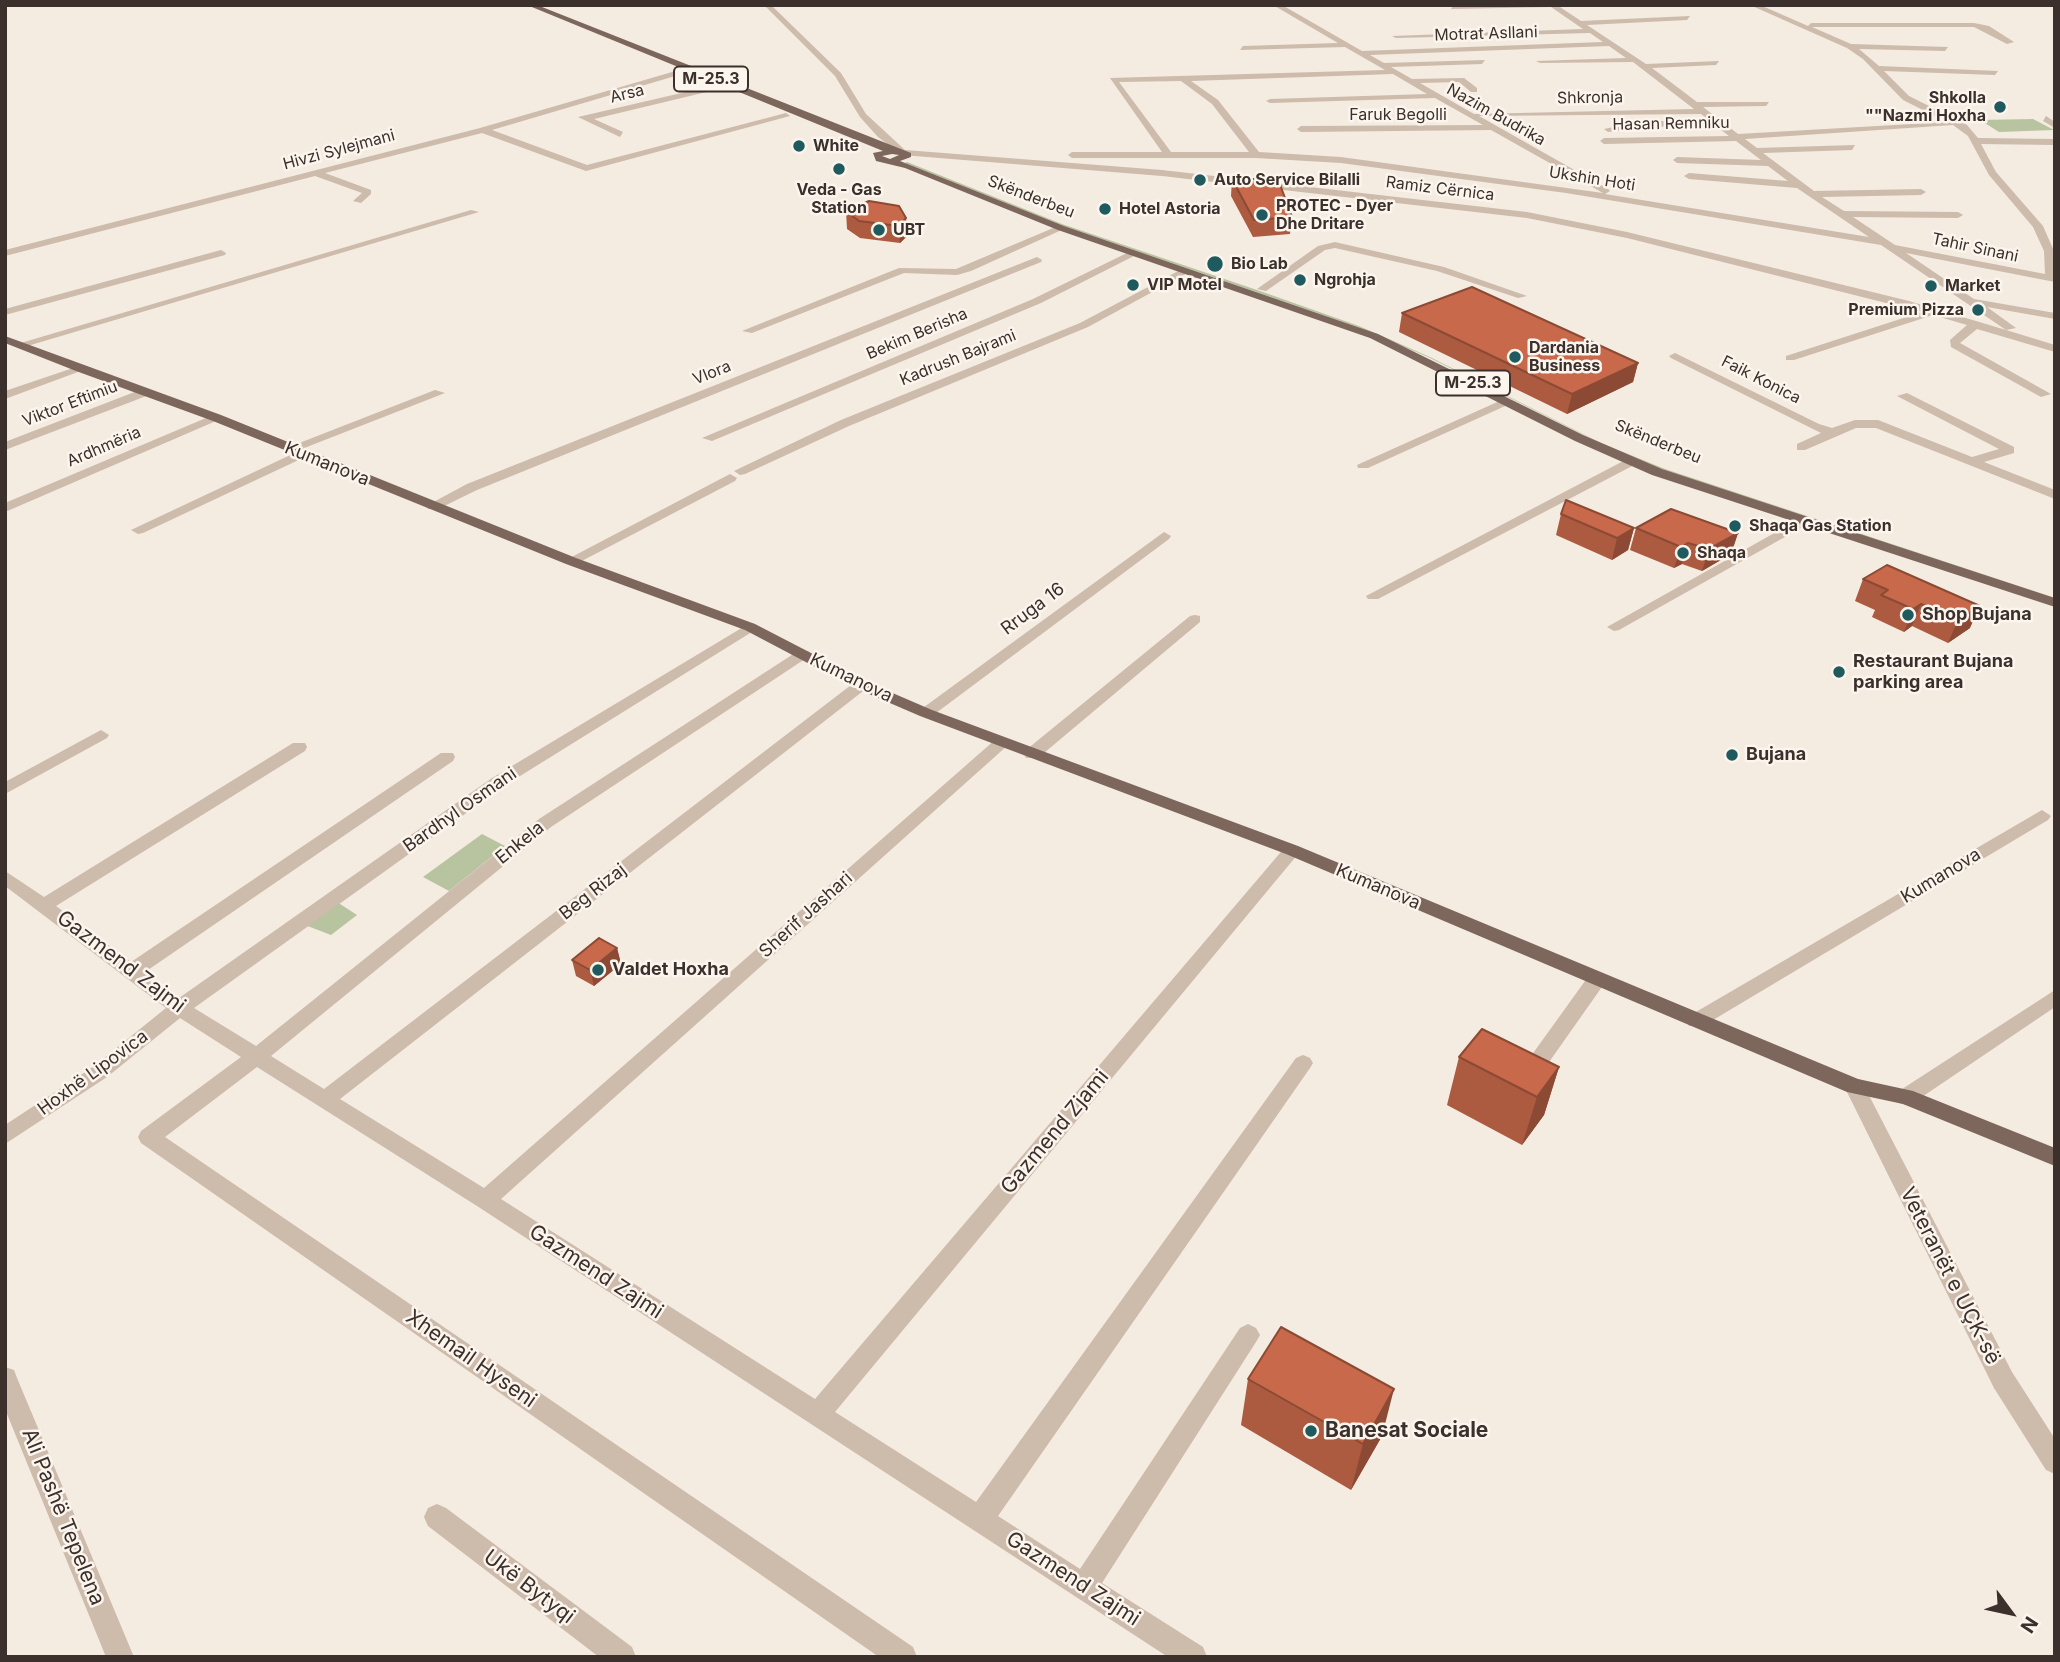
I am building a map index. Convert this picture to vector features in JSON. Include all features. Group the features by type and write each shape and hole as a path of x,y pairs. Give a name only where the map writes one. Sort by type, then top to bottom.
{"main road":[{"name":"M-25.3","path":"518,5 786,116 876,155 879,159 905,157"},
{"name":"M-25.3","path":"530,5 905,157"},
{"name":"Skënderbeu","path":"905,157 1061,228 1374,336 1631,461 1803,521 2055,603"},
{"name":"Skënderbeu","path":"905,157 1070,225 1384,332 1590,433 1667,466 2055,593"},
{"name":"Kumanova","path":"13,342 217,418 295,452 571,561 750,626 861,685 926,713 1292,850 1854,1086 1906,1097 2055,1157"}],"street":[{"path":"767,5 838,75 863,115 905,157"},
{"name":"Nazim Budrika","path":"1276,5 1433,96 1620,199"},
{"path":"1453,8 1569,5"},
{"path":"1753,5 1850,46 1878,68 1906,98 1956,124 1974,138 1992,173 2031,218 2049,251 2053,279"},
{"name":"Hasan Remniku","path":"1552,6 1636,60 1799,185 2034,342"},
{"path":"1580,23 1687,18"},
{"path":"1802,25 1973,25 1986,28 2010,42"},
{"path":"1396,36 1592,31"},
{"name":"Motrat Asllani","path":"1361,53 1612,44"},
{"path":"1243,48 1348,45"},
{"path":"1850,46 1945,48"},
{"path":"1540,61 1636,60"},
{"name":"Nazim Budrika","path":"1381,65 1482,62"},
{"path":"1644,66 1716,63"},
{"path":"1878,68 1995,73"},
{"name":"Hivzi Sylejmani","path":"5,253 483,130 679,72"},
{"name":"Nazim Budrika","path":"1168,155 1113,80 1392,72"},
{"name":"Nazim Budrika","path":"1409,81 1450,78 1461,80 1474,90"},
{"path":"1183,79 1215,102 1256,155"},
{"name":"Arsa","path":"585,119 716,87"},
{"name":"Nazim Budrika","path":"1270,101 1433,96"},
{"name":"Hasan Remniku","path":"1699,108 1766,104"},
{"path":"560,108 620,134"},
{"name":"Shkronja","path":"1478,114 1699,108"},
{"path":"483,130 586,168 786,116"},
{"path":"2046,119 2055,126"},
{"name":"Hasan Remniku","path":"1608,129 1643,124 1718,123"},
{"path":"1738,138 1956,124"},
{"name":"Faruk Begolli","path":"1301,129 1495,128"},
{"path":"1960,135 2055,142"},
{"path":"1886,138 1923,137"},
{"name":"Hasan Remniku","path":"1604,141 1738,138"},
{"path":"1289,145 1296,156"},
{"path":"1757,151 1852,147"},
{"name":"Ukshin Hoti","path":"999,159 1032,154 1296,156 1620,199 1885,244"},
{"name":"Ramiz Cërnica","path":"905,157 933,155 999,159 1256,183 1527,215 1628,235 1935,311 2034,342"},
{"name":"Ramiz Cërnica","path":"905,157 933,155"},
{"path":"1677,160 1770,163"},
{"path":"316,173 368,192 358,201"},
{"name":"Hasan Remniku","path":"1689,176 1799,185"},
{"path":"1813,194 1921,192"},
{"path":"13,342 474,212"},
{"path":"1841,214 1958,215"},
{"path":"2031,218 2052,220"},
{"path":"748,331 903,270 957,272 1061,228"},
{"name":"Tahir Sinani","path":"1885,244 2053,279"},
{"path":"1262,289 1322,248 1335,245 1440,269 1522,296"},
{"path":"5,312 221,253"},
{"name":"Bekim Berisha","path":"708,438 1037,301 1135,253"},
{"name":"Vlora","path":"433,506 472,487 1037,260"},
{"path":"978,264 1006,273"},
{"name":"Kadrush Bajrami","path":"571,561 735,475 845,423 1084,325 1186,271"},
{"path":"1971,302 2055,316"},
{"path":"1790,358 1935,311"},
{"path":"1977,323 1954,342 1955,345 2045,394"},
{"path":"2034,342 2055,352"},
{"name":"Faik Konica","path":"1675,356 1790,415 1832,432"},
{"path":"5,395 80,369"},
{"name":"Viktor Eftimiu","path":"5,446 145,392"},
{"path":"138,530 295,452 439,393"},
{"path":"1903,396 2010,450 1973,461"},
{"path":"1363,465 1508,402"},
{"name":"Ardhmëria","path":"5,508 217,418"},
{"path":"1801,447 1855,424 1878,424 2055,495"},
{"name":"Skënderbeu","path":"1373,596 1631,461"},
{"path":"1614,627 1803,521"},
{"name":"Rruga 16","path":"926,713 1164,536"},
{"path":"1032,754 1195,619"},
{"name":"Bardhyl Osmani","path":"179,1008 498,782 750,626"},
{"name":"Enkela","path":"256,1056 545,823 803,654"},
{"name":"Beg Rizaj","path":"324,1099 861,685"},
{"path":"5,789 101,735"},
{"name":"Sherif Jashari","path":"485,1200 1002,742"},
{"path":"45,905 299,747"},
{"path":"131,972 447,757"},
{"name":"Kumanova","path":"1696,1021 2042,816"},
{"name":"Gazmend Zjami","path":"817,1414 1292,850"},
{"name":"Gazmend Zajmi","path":"5,877 179,1008 485,1200 1193,1657"},
{"path":"1525,1080 1597,979"},
{"path":"1906,1097 2055,998"},
{"name":"Hoxhë Lipovica","path":"5,1136 100,1072 179,1008"},
{"name":"Xhemail Hyseni","path":"256,1056 149,1138 903,1657"},
{"path":"981,1518 1303,1063"},
{"name":"Veteranët e UÇK-së","path":"1854,1086 2003,1380 2055,1462"},
{"path":"1084,1587 1248,1335"},
{"name":"Ali Pashë Tepelena","path":"5,1378 120,1657"},
{"name":"Ukë Bytyqi","path":"437,1517 622,1657"}],"green space":[{"path":"2033,119 2054,130 1999,132 1980,120"},
{"path":"905,163 1062,224 1359,326 1430,357 1601,443 1665,469 2055,598 1664,470 1600,443 1428,357 1358,327 1061,225"},
{"path":"482,834 505,846 449,891 423,877"},
{"path":"337,902 357,915 331,935 305,925"}],"building":[{"path":"1232,179 1278,179 1292,217 1254,220"},
{"path":"869,201 899,206 906,218 899,226 859,221 846,211"},
{"path":"1472,287 1638,363 1572,394 1402,313"},
{"path":"1566,500 1634,528 1617,538 1561,514"},
{"path":"1671,509 1738,533 1709,549 1688,543 1681,547 1636,528"},
{"path":"1887,565 1980,606 1958,620 1921,604 1913,609 1881,595 1888,590 1863,579"},
{"path":"599,938 617,948 590,970 572,960"},
{"path":"1482,1029 1559,1067 1537,1097 1459,1057"},
{"path":"1281,1327 1394,1389 1363,1444 1248,1379"}],"place":[{"name":"Shkolla \"\"Nazmi Hoxha","path":"2000,107"},
{"name":"White","path":"799,146"},
{"name":"Veda - Gas Station","path":"839,169"},
{"name":"Auto Service Bilalli","path":"1200,180"},
{"name":"Hotel Astoria","path":"1105,209"},
{"name":"PROTEC - Dyer Dhe Dritare","path":"1262,215"},
{"name":"UBT","path":"879,230"},
{"name":"Bio Lab","path":"1215,264"},
{"name":"Ngrohja","path":"1300,280"},
{"name":"VIP Motel","path":"1133,285"},
{"name":"Market","path":"1931,286"},
{"name":"Premium Pizza","path":"1978,310"},
{"name":"Dardania Business","path":"1515,357"},
{"name":"Shaqa Gas Station","path":"1735,526"},
{"name":"Shaqa","path":"1683,553"},
{"name":"Shop Bujana","path":"1908,615"},
{"name":"Restaurant Bujana parking area","path":"1839,672"},
{"name":"Bujana","path":"1732,755"},
{"name":"Valdet Hoxha","path":"598,970"},
{"name":"Banesat Sociale","path":"1311,1431"}]}
